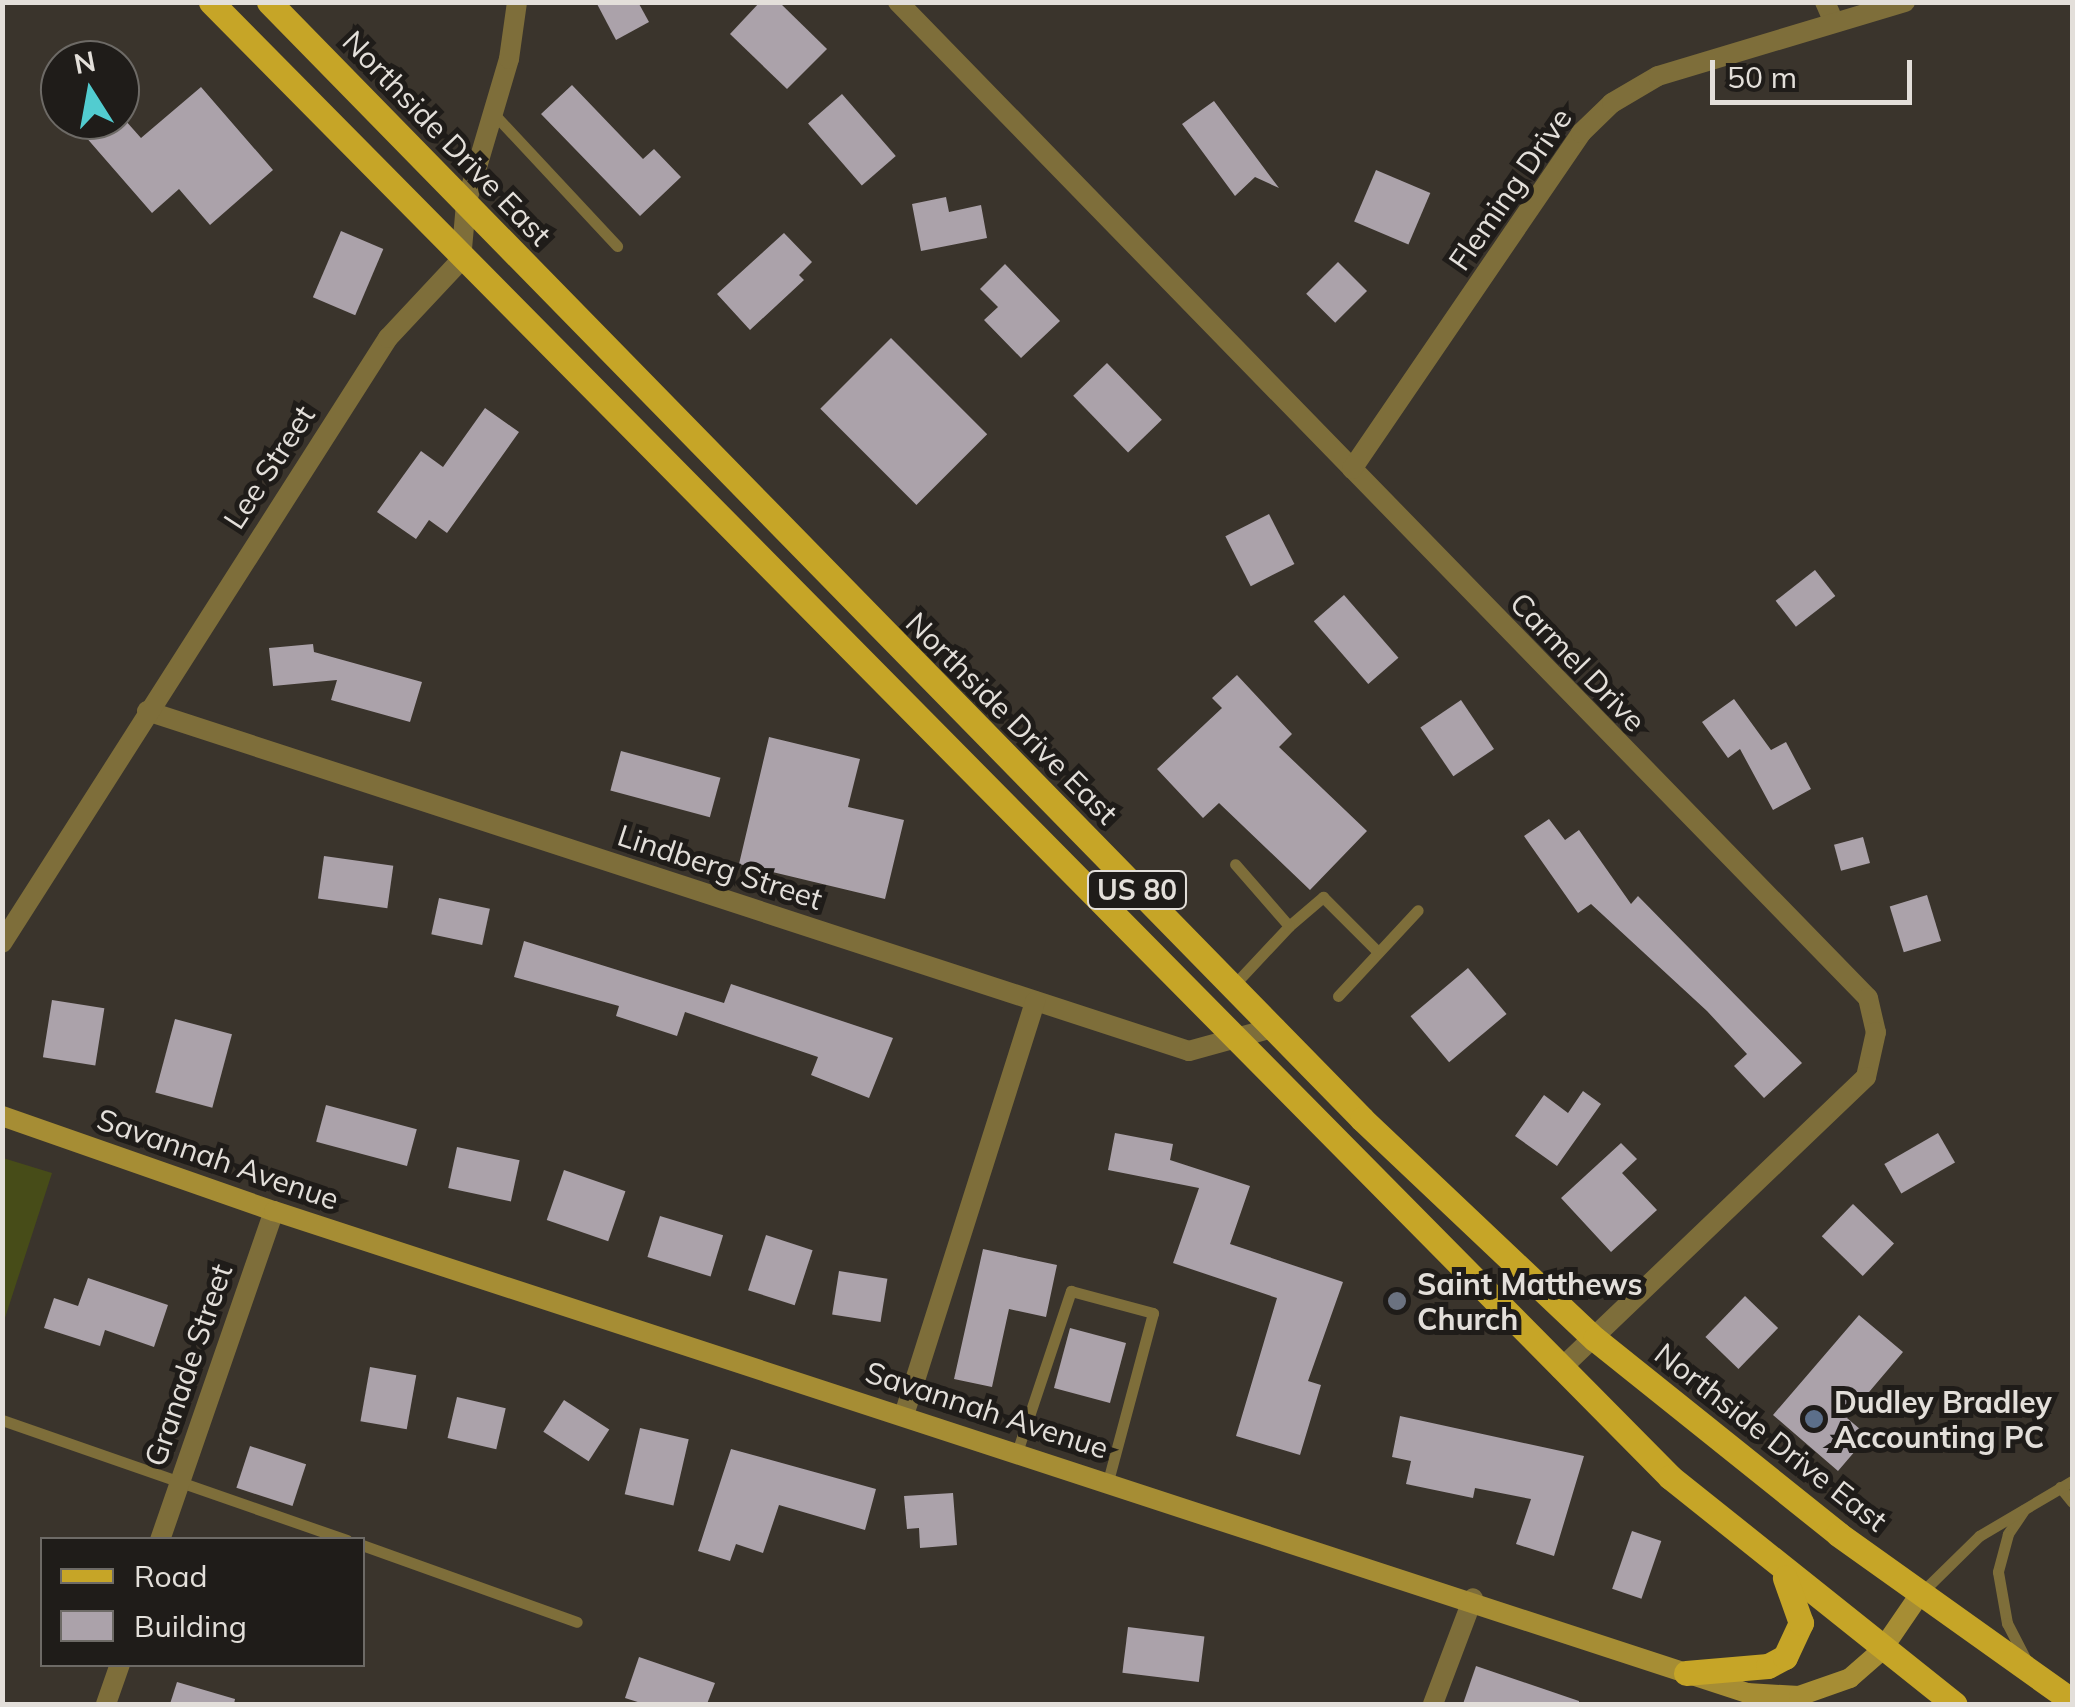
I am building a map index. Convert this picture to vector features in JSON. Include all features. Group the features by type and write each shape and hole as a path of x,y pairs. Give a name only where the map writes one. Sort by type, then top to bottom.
{"main road":[{"name":"US 80","path":"210,2 1670,1478 1783,1573 1954,1704"},
{"name":"Northside Drive East","path":"268,2 1362,1119 1595,1339 1920,1594 2072,1702"},
{"path":"1686,1672 1768,1666 1785,1657 1801,1623 1783,1573"}],"street":[{"path":"461,260 466,204 493,113 517,2"},
{"name":"Carmel Drive","path":"898,2 1868,998 1876,1032 1866,1076 1560,1369"},
{"name":"Fleming Drive","path":"1352,470 1581,133 1612,103 1658,76 1829,12 1905,2"},
{"name":"Lee Street","path":"2,943 388,338 461,260"},
{"name":"Lindberg Street","path":"147,711 1189,1052 1276,1027"},
{"path":"904,1415 1035,1001"},
{"name":"Savannah Avenue","path":"2,1116 274,1211 1473,1598 1747,1693 1799,1696 1850,1678 1881,1650 1920,1594"},
{"name":"Granade Street","path":"161,1537 274,1211"},
{"path":"1433,1704 1473,1598"},
{"path":"106,1704 119,1667"}],"lane":[{"path":"493,113 617,246"},
{"path":"1234,864 1289,926"},
{"path":"1232,987 1289,926 1323,897 1378,952"},
{"path":"1338,996 1418,910"},
{"path":"1018,1452 1072,1291 1152,1314 1108,1481"},
{"path":"2,1420 338,1537"},
{"path":"1920,1594 1979,1536 2027,1504 2072,1481"},
{"path":"2060,1488 2072,1502"},
{"path":"2027,1504 2008,1534 1998,1572 2007,1623 2034,1677"},
{"path":"365,1546 577,1622"}],"green space":[{"path":"2,1158 52,1173 3,1324"}],"building":[{"path":"596,2 638,2 649,22 616,40"},
{"path":"760,2 779,2 827,49 787,89 730,34"},
{"path":"572,85 643,159 654,149 681,177 640,216 541,114"},
{"path":"201,87 273,170 210,225 179,189 152,213 88,140 141,138"},
{"path":"842,94 896,156 862,185 808,124"},
{"path":"1214,101 1279,188 1255,177 1235,196 1182,124"},
{"path":"1376,170 1430,193 1408,245 1354,222"},
{"path":"946,197 949,212 981,205 987,238 921,251 912,204"},
{"path":"341,231 383,249 355,315 313,297"},
{"path":"784,233 812,262 799,275 804,280 750,330 717,294"},
{"path":"1338,262 1367,291 1335,323 1306,294"},
{"path":"1005,264 1060,321 1021,358 984,320 998,307 980,289"},
{"path":"891,338 987,434 916,505 820,409"},
{"path":"1107,363 1162,420 1128,452 1073,396"},
{"path":"485,408 519,432 447,533 429,520 416,539 377,512 421,451 443,467"},
{"path":"1269,514 1294,564 1251,586 1225,536"},
{"path":"1815,570 1835,596 1796,627 1776,601"},
{"path":"1344,595 1398,658 1368,684 1314,621"},
{"path":"313,644 314,652 422,682 410,722 331,700 337,680 273,686 269,648"},
{"path":"1237,675 1292,734 1279,747 1367,831 1310,890 1219,803 1203,818 1157,769 1222,708 1212,698"},
{"path":"1734,699 1771,750 1786,742 1811,789 1773,810 1740,749 1728,758 1702,722"},
{"path":"1461,700 1494,749 1453,776 1420,727"},
{"path":"769,737 860,759 848,807 904,820 885,899 739,864"},
{"path":"621,751 720,778 710,817 610,791"},
{"path":"1549,819 1565,840 1579,830 1631,904 1638,896 1802,1063 1764,1098 1734,1066 1747,1054 1707,1011 1591,904 1578,913 1524,836"},
{"path":"1863,837 1870,863 1841,871 1834,845"},
{"path":"324,856 393,866 387,908 318,899"},
{"path":"1927,895 1941,941 1904,952 1890,906"},
{"path":"439,898 490,909 482,945 431,934"},
{"path":"524,941 724,1003 731,984 893,1038 869,1098 811,1075 818,1057 685,1012 677,1036 616,1016 619,1006 514,977"},
{"path":"1468,968 1507,1014 1449,1062 1411,1016"},
{"path":"52,1000 104,1008 95,1066 43,1057"},
{"path":"175,1019 232,1034 212,1108 155,1092"},
{"path":"1583,1091 1601,1104 1557,1166 1515,1136 1544,1095 1568,1113"},
{"path":"326,1105 417,1129 407,1166 316,1142"},
{"path":"1115,1133 1173,1144 1170,1160 1250,1186 1230,1244 1343,1282 1308,1381 1321,1385 1300,1455 1236,1436 1277,1298 1173,1263 1199,1188 1108,1170"},
{"path":"1938,1133 1955,1162 1901,1193 1884,1164"},
{"path":"1621,1143 1637,1159 1622,1173 1657,1210 1611,1252 1561,1198"},
{"path":"457,1147 520,1160 511,1201 448,1188"},
{"path":"564,1170 625,1191 608,1241 547,1220"},
{"path":"1853,1204 1894,1244 1863,1276 1822,1236"},
{"path":"660,1216 723,1235 711,1276 647,1257"},
{"path":"766,1235 813,1250 795,1305 748,1290"},
{"path":"983,1249 1057,1265 1046,1317 1009,1309 992,1387 954,1379"},
{"path":"839,1271 887,1279 881,1322 832,1314"},
{"path":"88,1278 168,1305 154,1347 105,1330 100,1346 44,1328 54,1298 78,1306"},
{"path":"1745,1296 1778,1328 1738,1369 1705,1337"},
{"path":"1859,1315 1903,1352 1847,1418 1868,1436 1838,1471 1773,1415"},
{"path":"1070,1328 1126,1343 1110,1403 1054,1388"},
{"path":"370,1367 416,1375 407,1429 360,1421"},
{"path":"457,1397 506,1408 496,1449 448,1438"},
{"path":"564,1400 609,1429 589,1461 543,1432"},
{"path":"1400,1416 1584,1456 1554,1556 1516,1544 1531,1499 1475,1488 1473,1498 1406,1484 1411,1461 1392,1457"},
{"path":"640,1428 689,1439 673,1506 625,1494"},
{"path":"250,1446 306,1464 293,1506 236,1488"},
{"path":"731,1449 876,1489 865,1530 779,1505 763,1553 736,1544 730,1561 698,1551"},
{"path":"953,1493 957,1545 920,1548 919,1528 907,1529 904,1496"},
{"path":"1632,1531 1661,1541 1641,1599 1612,1589"},
{"path":"1128,1627 1204,1636 1199,1682 1122,1673"},
{"path":"639,1657 715,1683 707,1704 644,1704 625,1698"},
{"path":"1476,1666 1579,1701 1579,1704 1463,1704"},
{"path":"177,1682 235,1699 234,1704 170,1704"}],"place":[{"name":"Saint Matthews Church","path":"1397,1301"},
{"name":"Dudley Bradley Accounting PC","path":"1814,1419"}]}
